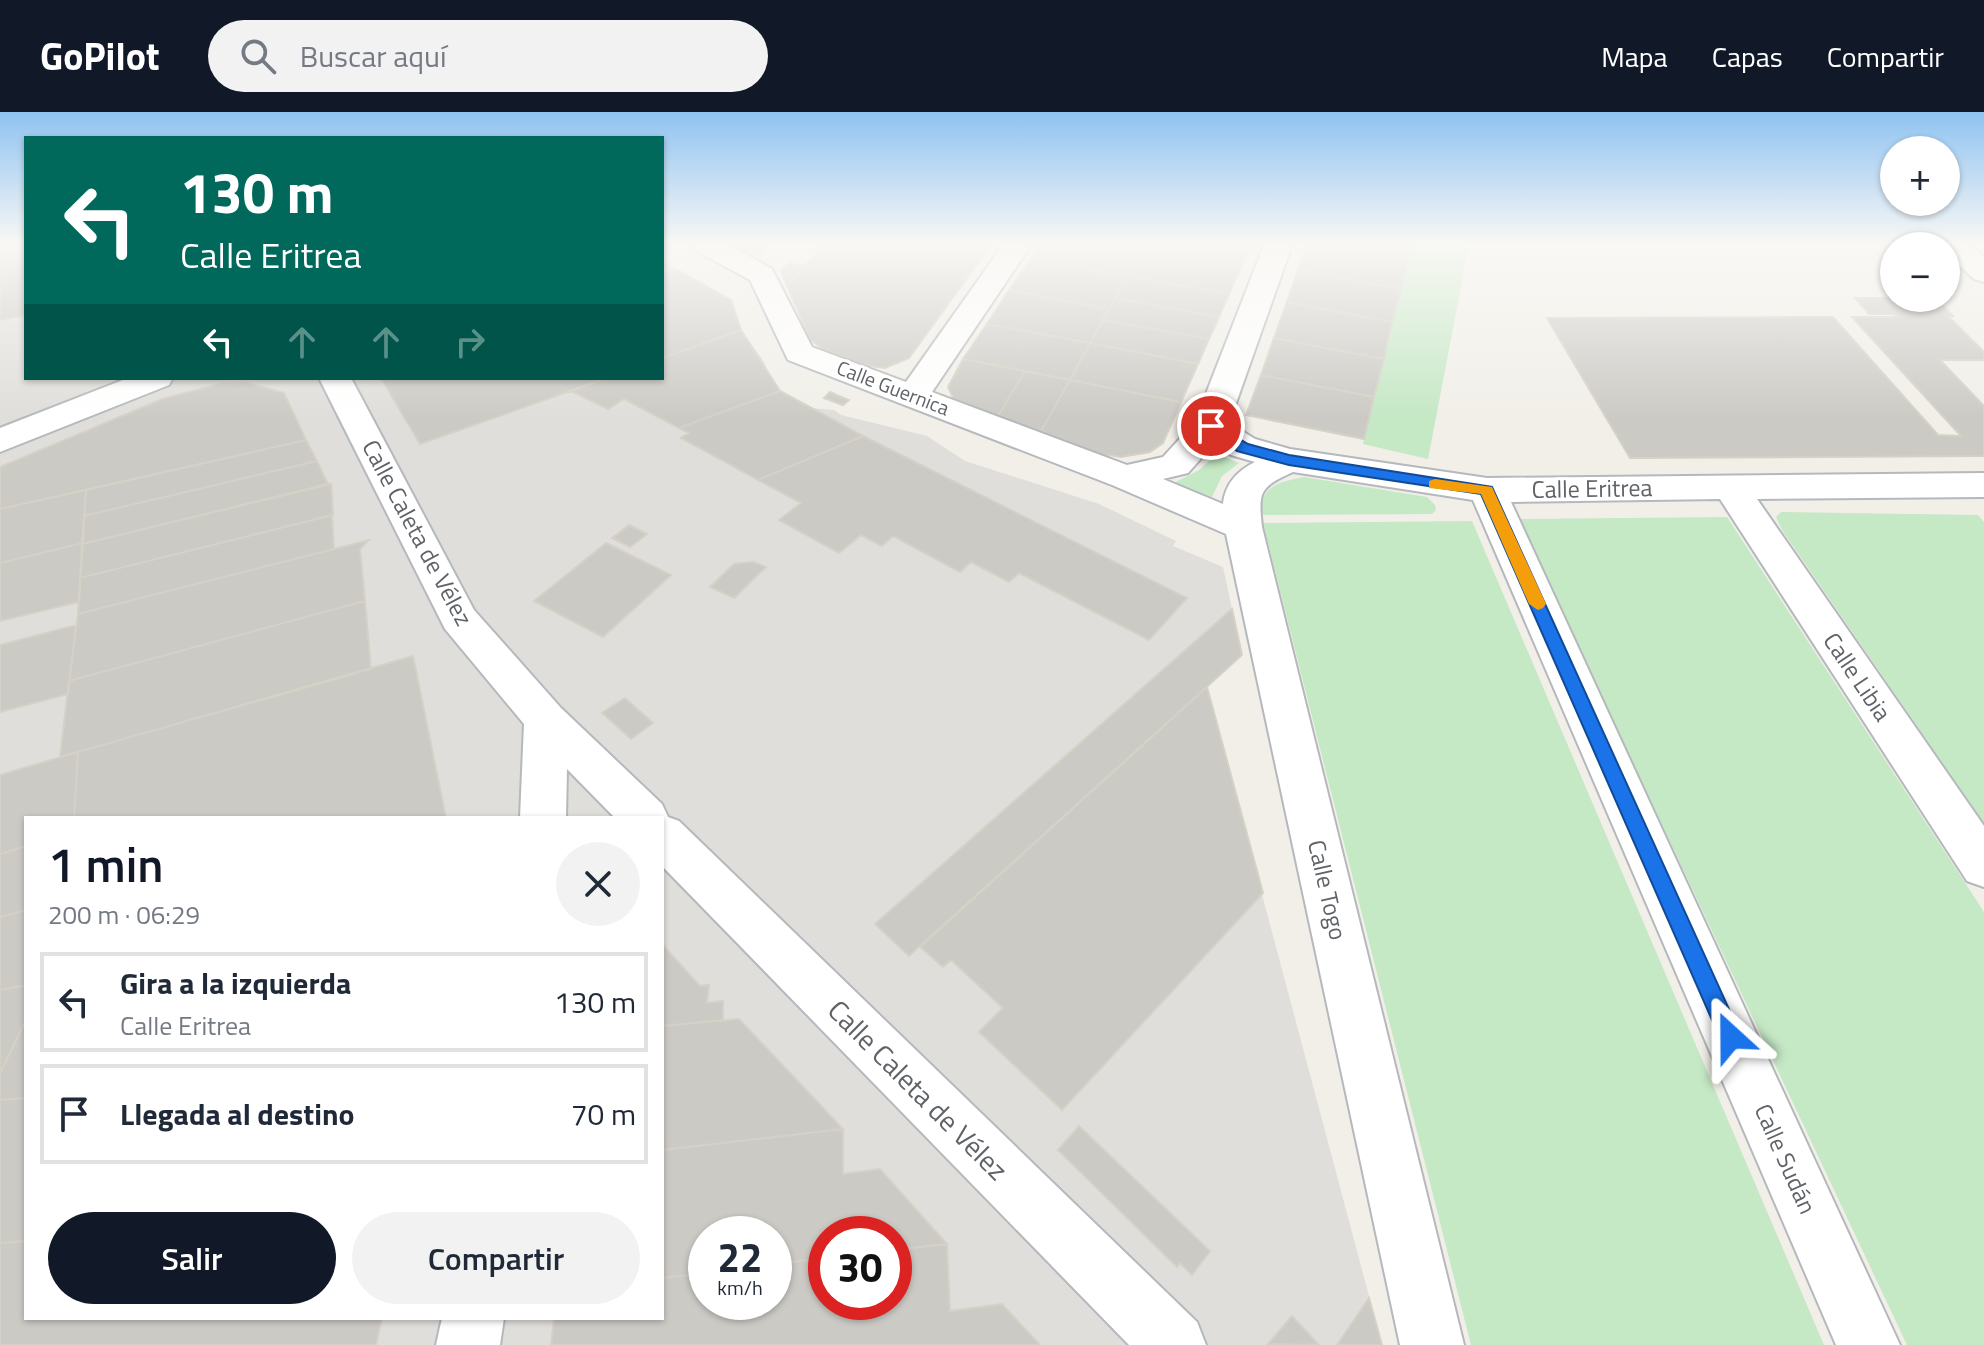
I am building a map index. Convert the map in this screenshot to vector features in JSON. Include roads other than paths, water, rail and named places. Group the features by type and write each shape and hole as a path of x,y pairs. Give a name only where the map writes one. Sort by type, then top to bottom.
{"street":[{"name":"Calle Guernica","path":"775,303 799,353 1125,477 1243,527"},
{"path":"913,396 977,303"},
{"path":"1125,477 1175,465 1211,426 1257,303"},
{"path":"0,441 152,380"},
{"name":"Calle Caleta de Vélez","path":"336,380 459,619 546,720 643,816"},
{"name":"Calle Eritrea","path":"1211,426 1243,447 1289,460 1487,490 1982,487"},
{"name":"Calle Togo","path":"1289,460 1251,478 1239,497 1243,527 1432,1345"},
{"name":"Calle Libia","path":"1730,487 1984,866"},
{"name":"Calle Sudán","path":"1487,490 1868,1345"},
{"path":"543,816 546,720"},
{"name":"Calle Caleta de Vélez","path":"670,850 1174,1345"},
{"path":"468,1345 473,1320"}]}
